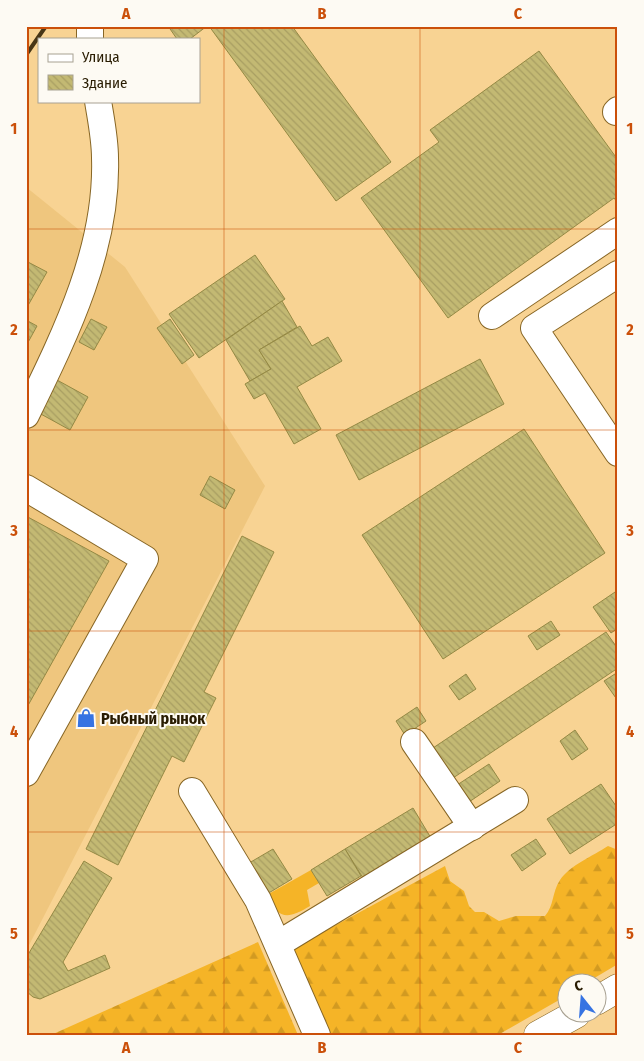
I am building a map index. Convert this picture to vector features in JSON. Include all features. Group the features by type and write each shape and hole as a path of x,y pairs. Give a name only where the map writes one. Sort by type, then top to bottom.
{"main road":[{"path":"606,995 618,988"},
{"path":"538,1035 558,1024"}],"street":[{"path":"26,415 69,327 92,257 103,204 106,158 98,102"},
{"path":"492,316 618,231"},
{"path":"618,274 534,328 618,452"},
{"path":"26,488 145,559 26,773"},
{"path":"414,742 472,827"},
{"path":"192,791 258,900 317,1035"},
{"path":"278,944 515,800"}],"shaded area":[{"name":"Рыбный рынок","path":"26,187 125,267 265,486 26,951"}],"green space":[{"path":"608,846 618,850 618,964 601,974 556,974 556,1002 498,1035 325,1035 288,951 445,866 450,881 464,891 469,906 475,912 484,912 499,921 516,916 545,916 550,908 560,880 576,865"},
{"path":"311,870 319,883 307,890 310,906 295,914 284,915 279,913 265,896"},
{"path":"258,942 298,1035 51,1035"}],"building":[{"path":"168,26 207,26 191,38 176,38"},
{"path":"209,26 292,26 391,162 336,201"},
{"path":"539,51 618,160 618,203 614,198 448,318 361,198 439,142 430,130"},
{"path":"255,255 285,299 199,358 169,314"},
{"path":"26,261 47,272 26,309"},
{"path":"282,301 297,327 259,350 271,369 250,381 226,340"},
{"path":"91,319 107,327 94,350 79,342"},
{"path":"170,319 194,355 182,364 157,328"},
{"path":"26,320 37,326 26,346"},
{"path":"300,326 312,346 328,337 342,361 297,387 321,429 294,444 265,393 254,399 245,384 271,369 259,350"},
{"path":"480,359 504,404 359,480 336,435"},
{"path":"57,380 88,397 70,430 39,413"},
{"path":"524,429 605,553 443,659 362,535"},
{"path":"210,476 235,490 225,509 200,495"},
{"path":"26,516 109,561 26,709"},
{"path":"242,536 274,552 204,692 216,698 184,762 172,756 118,865 86,849"},
{"path":"618,590 618,628 611,633 593,607"},
{"path":"551,621 560,635 537,650 528,636"},
{"path":"606,632 618,649 618,668 450,780 430,750"},
{"path":"618,672 618,701 604,681"},
{"path":"466,674 476,689 459,700 449,686"},
{"path":"417,707 426,721 405,735 396,721"},
{"path":"575,730 588,749 572,760 560,741"},
{"path":"489,764 500,781 466,804 454,787"},
{"path":"601,784 618,809 618,823 570,854 547,819"},
{"path":"413,808 431,838 363,878 345,849"},
{"path":"536,839 546,854 522,871 511,855"},
{"path":"273,849 292,879 262,897 244,866"},
{"path":"345,849 361,876 327,896 311,870"},
{"path":"84,861 112,878 63,962 68,971 105,955 110,968 40,999 33,997 26,991 26,958"}],"railway":[{"path":"26,55 46,26"}],"place":[{"name":"Рыбный рынок","path":"86,718"}]}
